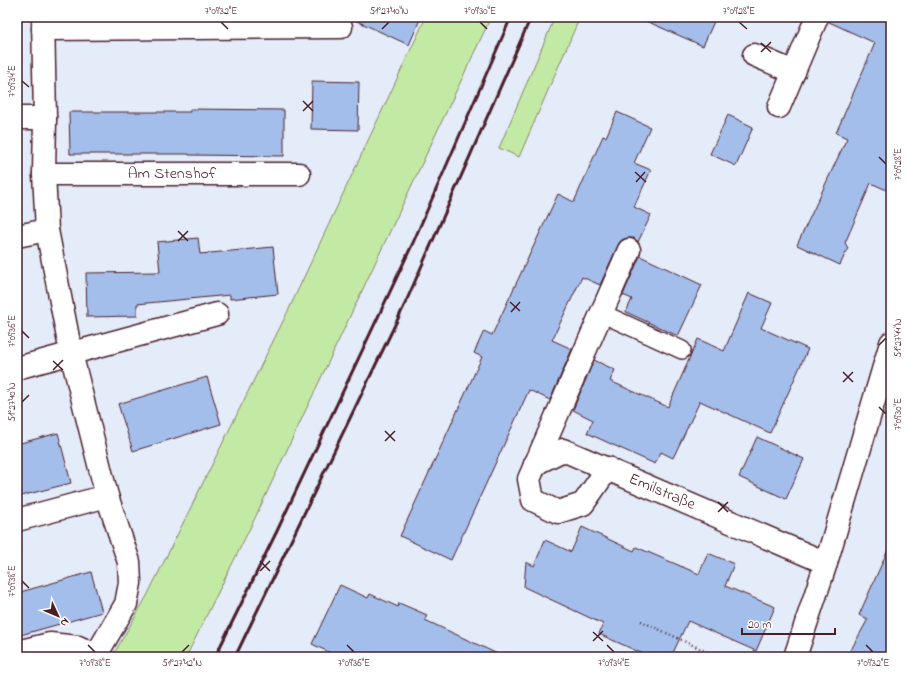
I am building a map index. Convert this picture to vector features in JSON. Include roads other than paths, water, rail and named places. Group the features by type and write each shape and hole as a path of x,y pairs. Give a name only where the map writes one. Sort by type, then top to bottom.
{"street":[{"path":"779,107 817,17"},
{"path":"17,652 50,644 78,647 95,656 126,604 130,583 129,562 107,496 71,354 47,230 44,174 45,118 43,23 341,27"},
{"path":"754,55 794,72"},
{"path":"17,118 45,118"},
{"name":"Am Stenshof","path":"44,174 299,174"},
{"path":"17,236 47,230"},
{"name":"Emilstraße","path":"608,468 583,504 558,512 533,500 528,479 629,250"},
{"path":"17,368 217,314"},
{"path":"795,657 826,563 891,343"},
{"name":"Emilstraße","path":"535,464 563,450 608,468 826,563"},
{"path":"17,520 107,496"}],"lane":[{"path":"601,313 682,350"}],"railway":[{"path":"215,657 277,531 412,245 511,17"},
{"path":"235,657 405,304 531,17"}]}
